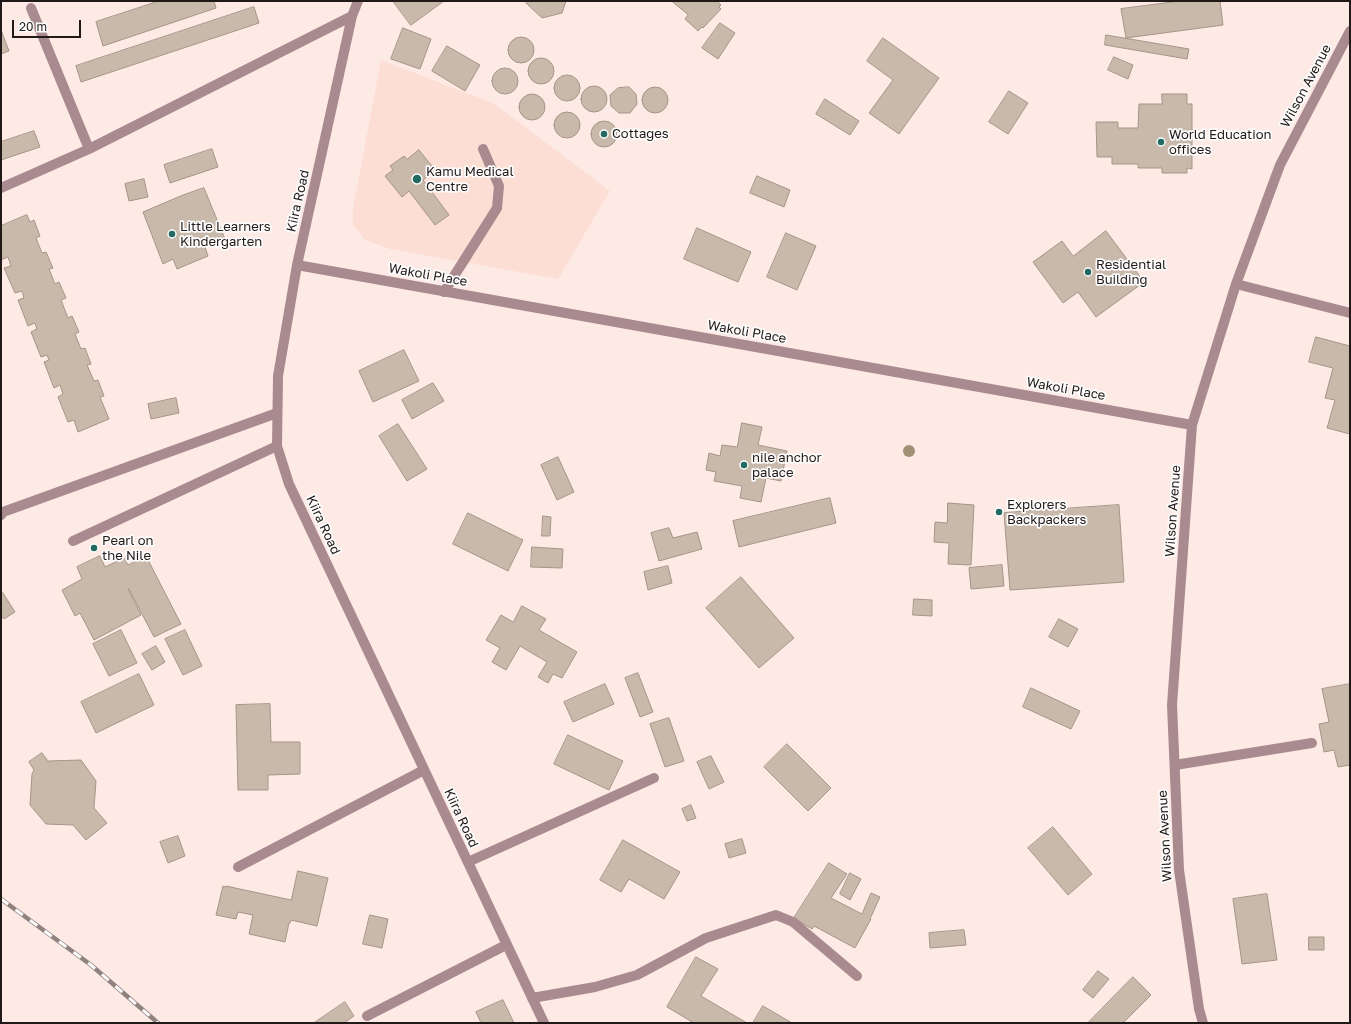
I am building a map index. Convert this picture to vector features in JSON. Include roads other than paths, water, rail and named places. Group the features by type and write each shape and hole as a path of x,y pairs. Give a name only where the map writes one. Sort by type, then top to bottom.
{"street":[{"name":"Kiira Road","path":"358,1 352,16 297,265 278,376 276,446 289,484 544,1023"},
{"path":"31,8 89,149"},
{"path":"1,188 89,149 352,16"},
{"name":"Wilson Avenue","path":"1203,1023 1198,1009 1179,870 1172,705 1192,425 1236,284 1280,165 1350,31"},
{"path":"444,292 497,208 499,186 483,149"},
{"name":"Wakoli Place","path":"297,265 1192,425"},
{"path":"1236,284 1350,313"},
{"path":"1,515 3,512 276,413"},
{"path":"73,541 276,446"},
{"path":"1175,765 1312,743"},
{"path":"238,866 424,770"},
{"path":"468,862 654,778"},
{"path":"532,998 595,987 637,975 706,938 776,915 793,922 857,976"},
{"path":"367,1016 506,944"}],"railway":[{"path":"1,899 91,965 158,1023"}],"place":[{"name":"Cottages","path":"604,134"},
{"name":"World Education offices","path":"1161,142"},
{"name":"Kamu Medical Centre","path":"417,179"},
{"name":"Little Learners Kindergarten","path":"172,234"},
{"name":"Residential Building","path":"1088,272"},
{"name":"nile anchor palace","path":"744,465"},
{"name":"Explorers Backpackers","path":"999,512"},
{"name":"Pearl on the Nile","path":"94,548"}]}
